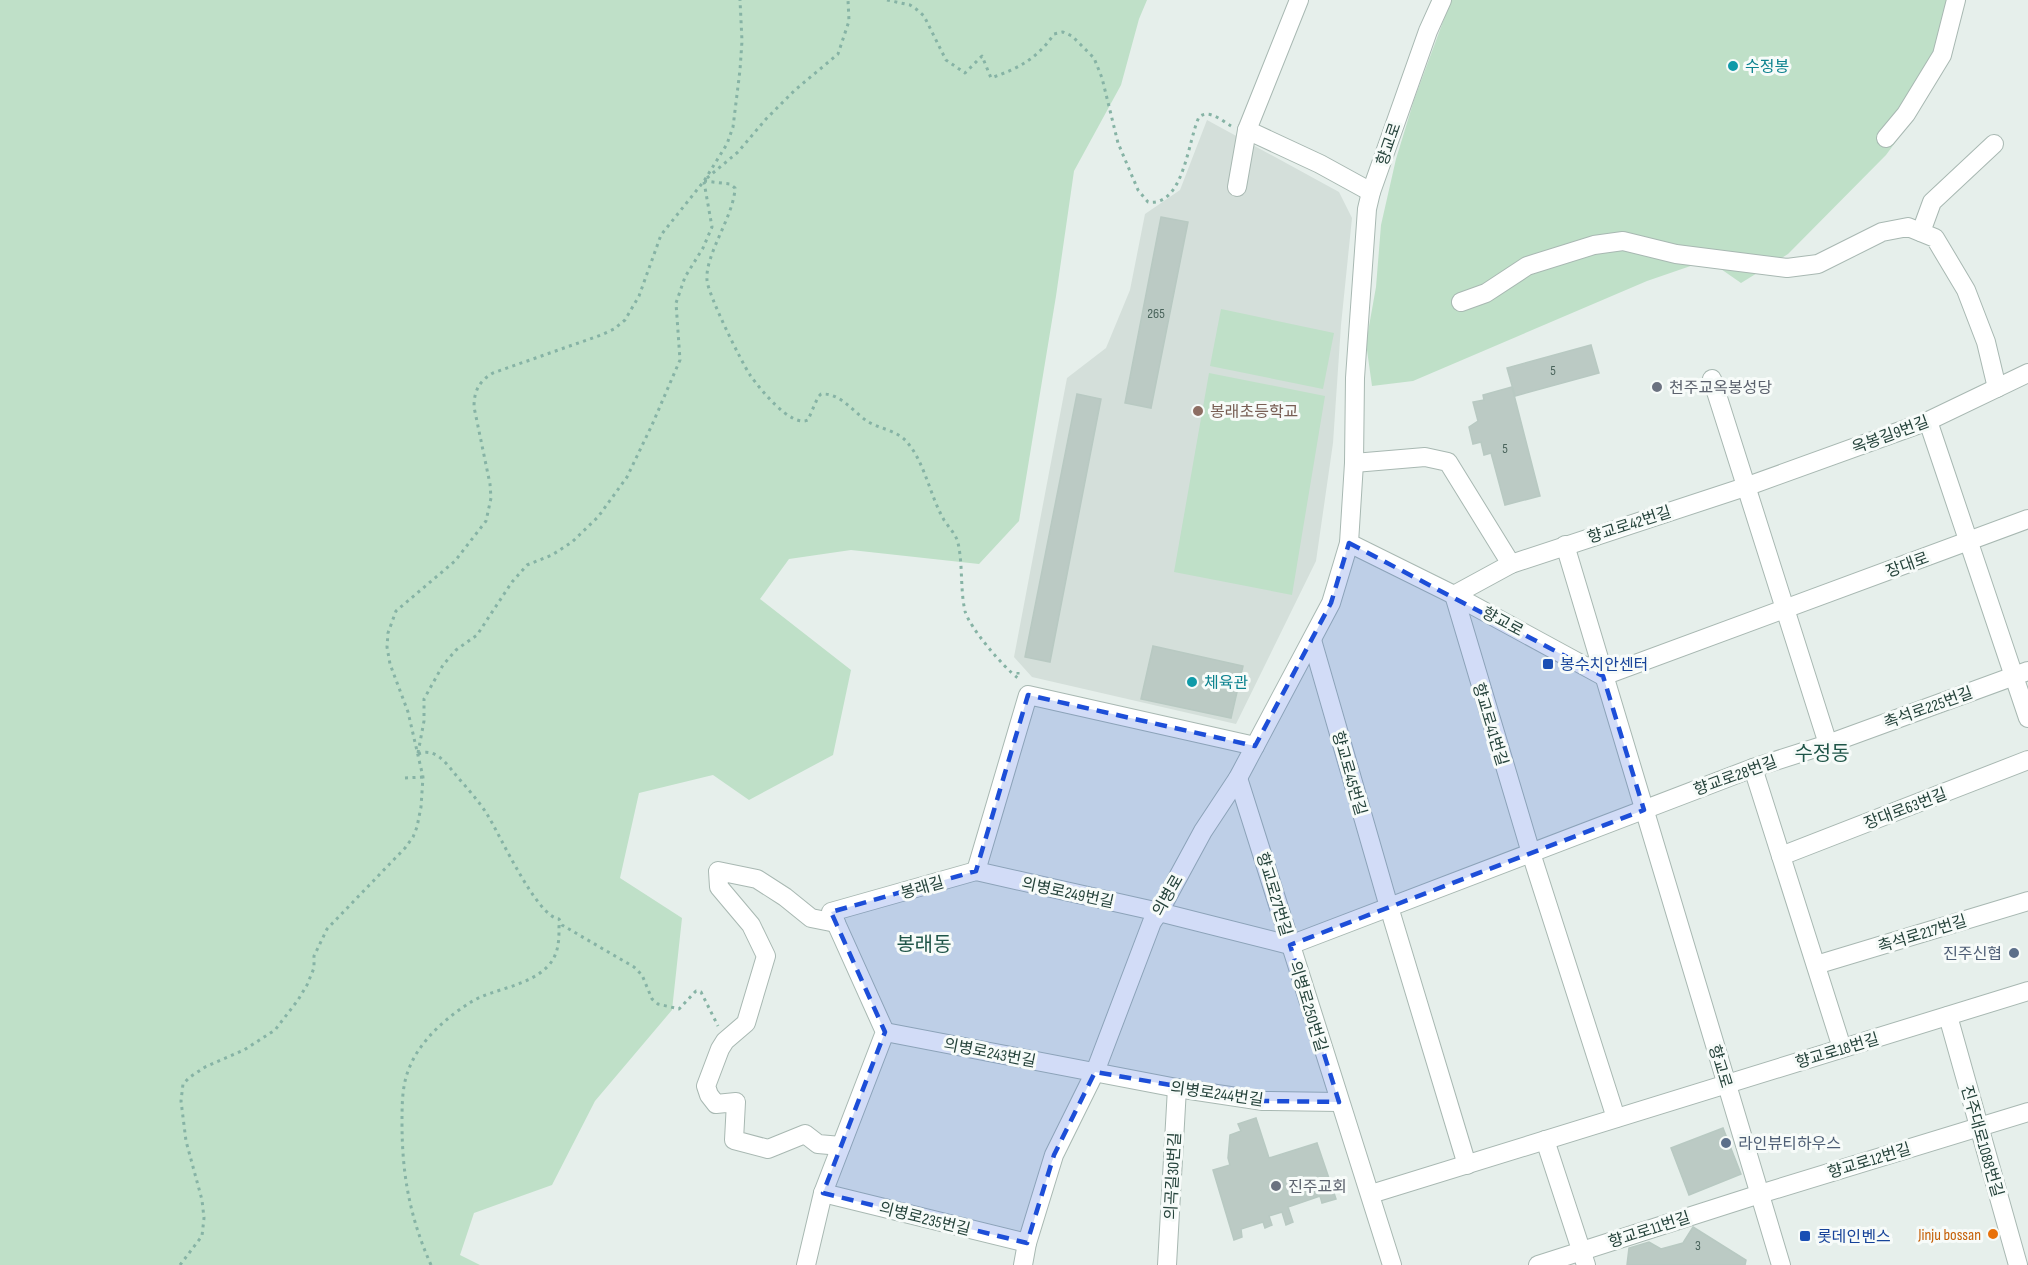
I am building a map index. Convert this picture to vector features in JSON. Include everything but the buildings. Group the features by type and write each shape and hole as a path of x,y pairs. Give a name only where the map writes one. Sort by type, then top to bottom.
{"street":[{"path":"1237,187 1247,132 1299,0"},
{"name":"향교로","path":"1442,0 1428,31 1367,209 1354,378 1354,463 1349,543 1454,595 1603,676 1781,1265"},
{"path":"1886,138 1905,114 1941,56 1956,0"},
{"path":"1247,132 1320,165 1371,192"},
{"path":"1921,232 1932,202 1994,144"},
{"path":"1461,302 1486,293 1527,267 1594,245 1623,241 1676,254 1787,268 1818,264 1882,232 1908,227 1935,238 1966,290 1986,342 1997,388"},
{"name":"옥봉길9번길","path":"1748,486 1928,421 2028,373"},
{"path":"1712,379 1748,486 1828,744"},
{"path":"1928,421 1969,541 2021,673 2028,718"},
{"path":"1354,463 1425,457 1448,462 1511,564"},
{"name":"향교로42번길","path":"1454,595 1511,564 1748,486"},
{"name":"장대로","path":"1603,676 2028,519"},
{"name":"의병로","path":"1023,1265 1027,1243 1054,1155 1095,1072 1152,922 1160,912 1203,831 1238,778 1312,640 1331,603 1349,543"},
{"path":"1565,545 1603,676"},
{"name":"향교로41번길","path":"1454,595 1531,853"},
{"name":"향교로45번길","path":"1312,640 1389,907"},
{"name":"촉석로225번길","path":"1828,744 2021,673"},
{"path":"976,871 1028,695 1255,746"},
{"name":"향교로28번길","path":"1644,810 1753,768 1828,744"},
{"name":"장대로63번길","path":"1781,856 2028,760"},
{"path":"1753,768 1842,1048"},
{"name":"향교로27번길","path":"1238,778 1290,945 1644,810"},
{"path":"1531,853 1616,1118"},
{"path":"806,1265 823,1193 885,1032 836,923 811,918 785,897 757,879 718,871 719,886 751,925 766,956 746,1023 720,1049 706,1086 709,1095 716,1104 736,1102 734,1140 768,1149 805,1134 818,1144 841,1146"},
{"name":"의병로249번길","path":"976,871 1160,912"},
{"name":"봉래길","path":"836,923 831,912 976,871"},
{"name":"촉석로217번길","path":"1816,965 2028,901"},
{"path":"1389,907 1467,1165"},
{"name":"의병로250번길","path":"1160,912 1290,945 1392,1265"},
{"name":"향교로18번길","path":"1371,1194 2028,991"},
{"name":"진주대로1088번길","path":"1948,1016 2018,1265"},
{"name":"의병로243번길","path":"885,1032 1095,1072"},
{"name":"의병로244번길","path":"1095,1072 1177,1088 1263,1101 1339,1102"},
{"name":"의곡길30번길","path":"1167,1265 1177,1088"},
{"name":"향교로12번길","path":"1760,1194 2028,1112"},
{"path":"1545,1140 1584,1258"},
{"name":"의병로235번길","path":"823,1193 1027,1243"},
{"name":"향교로11번길","path":"1538,1265 1584,1258 1760,1194"}],"path":[{"path":"180,1265 202,1236 204,1218 202,1200 186,1141 181,1101 183,1084 205,1067 263,1039 281,1023 307,985 314,968 315,956 327,929 405,849 413,837 421,807 423,777 408,712 390,664 387,647 388,633 396,611 455,561 486,521 491,498 474,407 478,385 493,373 601,335 625,320 639,296 661,235 704,181 727,144 733,127 742,41 740,0"},
{"path":"704,181 738,152 795,90 838,54 849,21 848,0"},
{"path":"887,0 910,5 924,16 946,60 965,73 982,56 991,78 1009,72 1041,52 1054,34 1063,32 1072,36 1088,50 1098,64 1118,143 1138,190 1148,202 1162,200 1174,191 1197,122 1203,114 1213,115 1236,130 1247,132"},
{"path":"704,181 730,184 735,188 732,203 710,263 707,280 713,300 750,374 774,402 796,421 808,420 818,397 829,393 867,421 897,434 908,443 917,458 941,514 957,539 968,619 1018,678 1018,672"},
{"path":"417,755 424,721 424,699 443,665 456,650 477,635 512,582 527,565 552,555 572,542 598,517 627,477 680,360 676,303 685,277 703,248 712,227 704,181"},
{"path":"417,755 426,751 433,753 448,765 487,813 540,907 553,919 559,920 562,925 634,967 642,975 652,999 657,1004 680,1009 696,991 701,992 726,1041"},
{"path":"405,778 423,777"},
{"path":"431,1265 406,1193 402,1153 404,1086 411,1064 428,1037 472,1001 524,982 548,965 558,948 559,920"}],"highlighted area":[{"path":"1349,543 1603,676 1644,810 1290,945 1339,1102 1263,1101 1095,1072 1054,1155 1027,1243 823,1193 885,1032 831,912 976,871 1028,695 1255,746 1331,603"}],"shaded area":[{"name":"봉래초등학교","path":"1207,120 1339,192 1352,218 1341,325 1333,443 1316,561 1236,724 1032,677 1014,657 1067,378 1106,348 1130,290 1145,214 1180,190"}],"green space":[{"path":"0,0 1147,0 1139,19 1121,85 1074,171 1019,521 979,564 851,550 789,559 760,599 851,670 833,755 749,800 713,775 639,793 620,878 682,918 672,1010 595,1101 552,1185 474,1213 460,1255 480,1265 0,1265"},
{"path":"1451,0 1949,0 1917,113 1886,155 1788,254 1741,283 1708,260 1647,281 1413,381 1372,386 1366,343 1376,287 1381,225 1396,159 1414,100"},
{"path":"1221,309 1334,333 1323,389 1210,366"},
{"path":"1209,373 1325,396 1292,595 1174,572"}],"place":[{"name":"수정봉","path":"1733,66"},
{"name":"천주교옥봉성당","path":"1657,387"},
{"name":"봉래초등학교","path":"1198,411"},
{"name":"봉수치안센터","path":"1548,664"},
{"name":"체육관","path":"1192,682"},
{"name":"진주신협","path":"2014,953"},
{"name":"라인뷰티하우스","path":"1726,1143"},
{"name":"진주교회","path":"1276,1186"},
{"name":"Jinju bossan","path":"1993,1234"},
{"name":"롯데인벤스","path":"1805,1236"}],"district":[{"name":"수정동","path":"1822,753"},
{"name":"봉래동","path":"924,944"}]}
